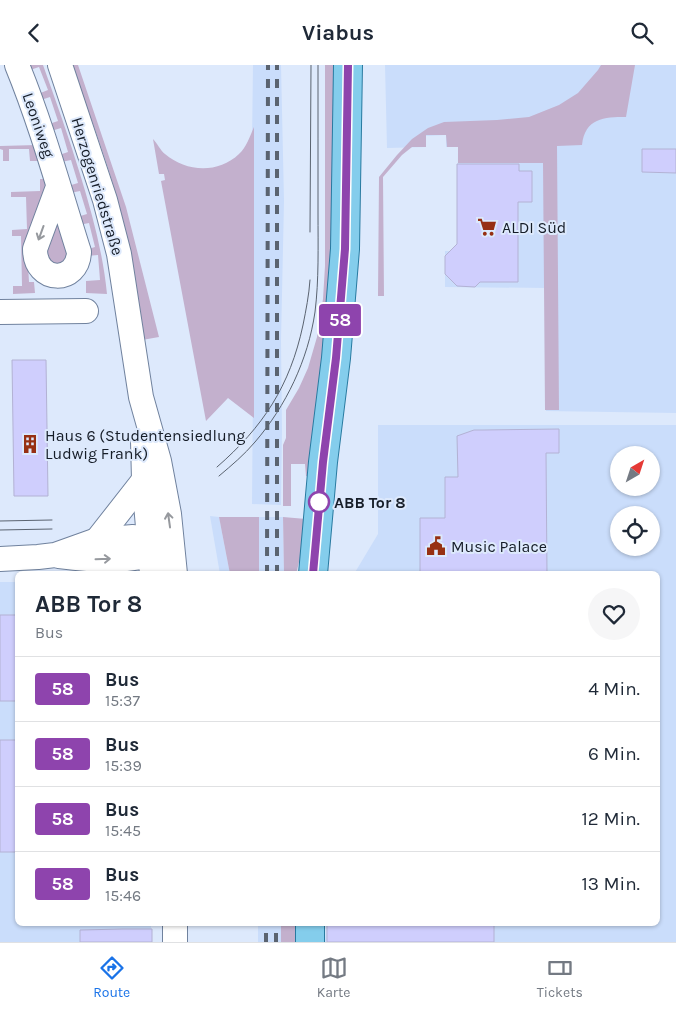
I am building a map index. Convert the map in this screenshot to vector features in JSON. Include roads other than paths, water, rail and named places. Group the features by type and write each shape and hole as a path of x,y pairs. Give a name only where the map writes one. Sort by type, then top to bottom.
{"main road":[{"path":"312,571 323,462 337,351 345,249 348,65"},
{"path":"310,926 310,942"}],"street":[{"name":"Leoniweg","path":"17,65 34,109 58,187"},
{"name":"Herzogenriedstraße","path":"60,65 105,200 119,255 141,397 144,480 151,557"},
{"path":"0,312 86,311"},
{"name":"Herzogenriedstraße","path":"141,397 159,461 169,514 175,571"},
{"path":"97,540 144,480"},
{"path":"0,559 55,555 97,540 133,537 151,557"},
{"path":"55,555 89,560 151,557 173,546"},
{"path":"175,926 175,942"}],"tram line":[{"path":"310,232 311,65"},
{"path":"219,476 251,447 286,398 301,365 312,330 318,275 318,65"},
{"path":"217,467 248,437 261,421 282,386 291,367 303,325 310,280"},
{"path":"0,521 52,520"},
{"path":"0,530 52,529"}],"railway":[{"path":"267,571 268,65"},
{"path":"277,65 277,571"},
{"path":"266,926 266,942"},
{"path":"276,926 276,942"}],"place":[{"name":"ALDI Süd","path":"487,227"},
{"name":"Haus 6 (Studentensiedlung Ludwig Frank)","path":"30,444"},
{"name":"ABB Tor 8","path":"319,502"},
{"name":"Music Palace","path":"436,546"}]}
